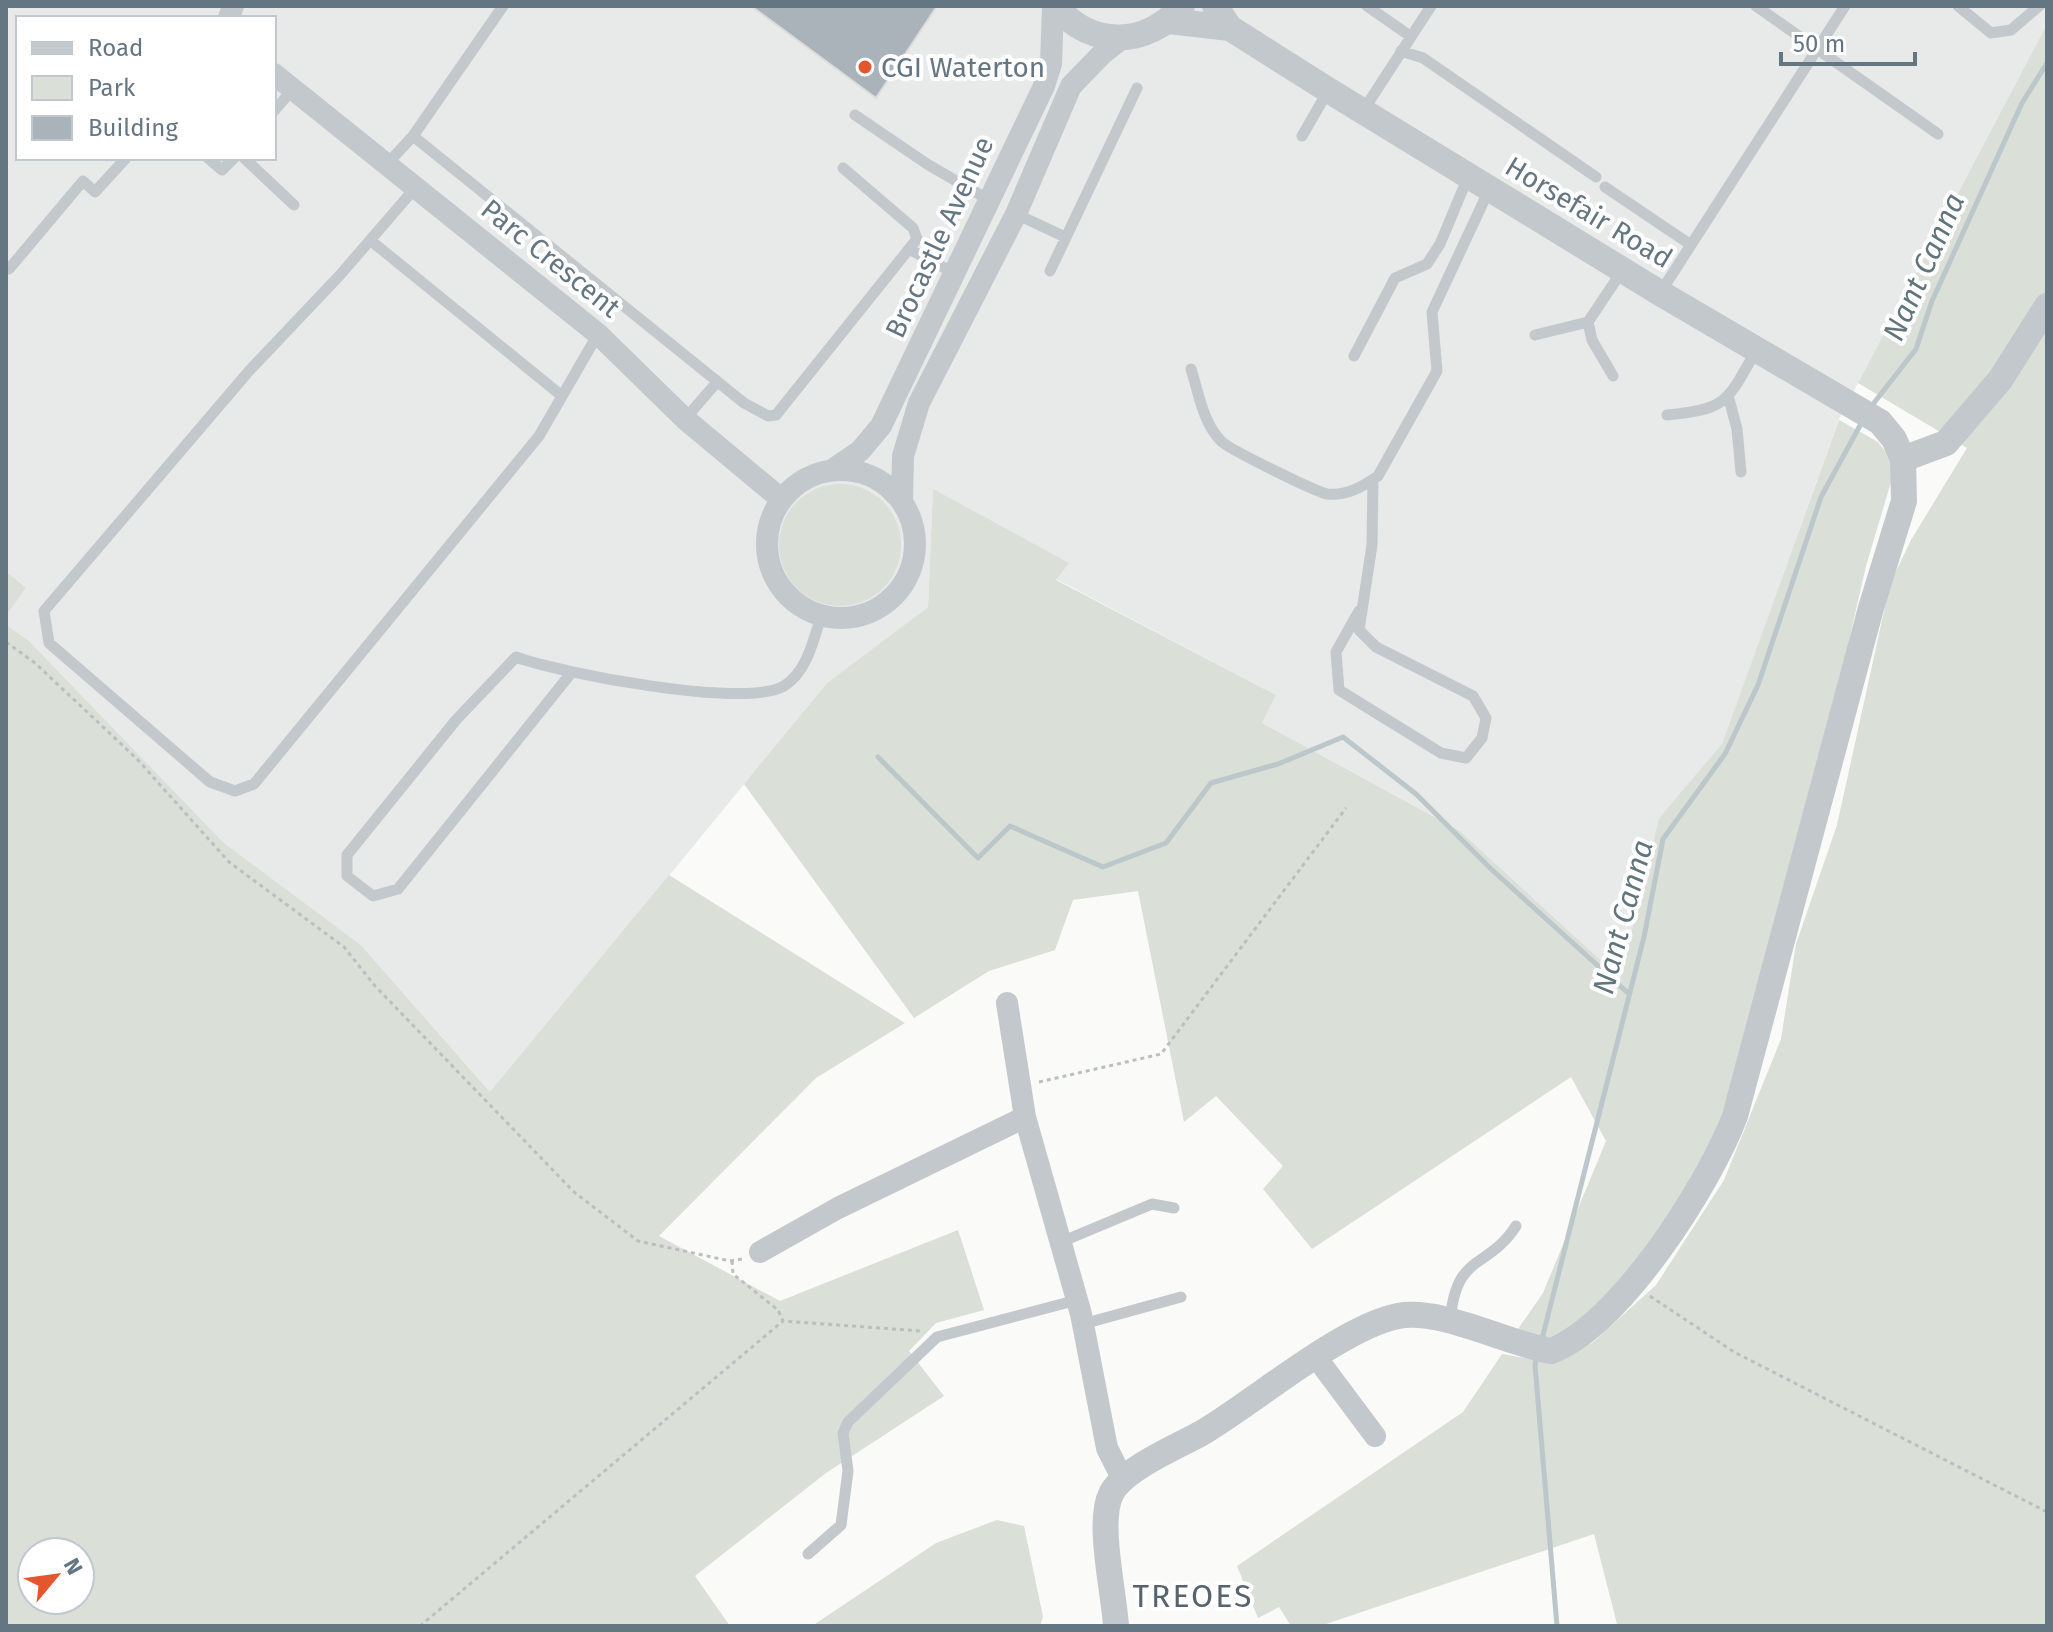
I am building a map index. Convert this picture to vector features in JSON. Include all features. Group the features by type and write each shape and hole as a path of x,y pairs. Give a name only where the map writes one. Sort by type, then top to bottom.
{"street":[{"path":"1055,6 1082,30 1121,39 1147,34 1176,14"},
{"name":"Brocastle Avenue","path":"832,470 860,451 881,426 1044,86 1051,64 1055,6"},
{"name":"Horsefair Road","path":"1215,6 1230,28"},
{"name":"Horsefair Road","path":"1176,14 1230,28 1660,293 1824,386 1880,422 1894,439 1903,459"},
{"name":"Brocastle Avenue","path":"902,502 903,456 919,403 1016,214 1071,86 1094,61 1121,39"},
{"name":"Parc Crescent","path":"276,76 598,334 685,419 781,499"},
{"path":"1116,1626 1106,1506 1122,1478 1225,1419 1316,1357 1378,1323 1398,1316 1416,1315 1540,1349 1584,1334 1632,1284 1695,1193 1735,1116 1867,623 1904,501 1903,459 1946,443 2000,380 2047,306"},
{"path":"832,470 871,477 902,502 911,520 915,540 913,560 895,595 861,616 821,616 802,607 786,594 768,558 771,517 781,499 796,485 832,470"},
{"path":"1007,1003 1025,1117 1083,1324 1107,1448 1122,1478"},
{"path":"760,1252 838,1208 1025,1117"},
{"path":"1316,1357 1375,1436"}],"lane":[{"path":"387,164 413,136 503,6"},
{"path":"1367,6 1410,36"},
{"path":"1362,111 1431,6"},
{"path":"1756,6 1938,134"},
{"path":"1660,293 1819,51 1845,6"},
{"path":"1958,6 1991,33 2011,30 2039,6"},
{"path":"1401,51 1423,58 1596,177"},
{"path":"1050,271 1137,88"},
{"path":"276,109 293,89"},
{"path":"1302,136 1328,90"},
{"path":"855,115 927,164 989,200"},
{"path":"413,136 717,382 744,403 768,416 776,415 917,239 913,228 843,168"},
{"path":"9,269 83,181 95,192 124,160"},
{"path":"210,160 222,170 232,160"},
{"path":"246,160 294,205"},
{"path":"1354,356 1395,278 1427,264 1479,183"},
{"path":"1359,611 1336,652 1339,690 1441,753 1466,758 1482,738 1486,718 1473,696 1376,647 1359,630 1359,611 1372,545 1373,480 1437,371 1432,312 1479,183"},
{"path":"416,187 228,395 44,611 49,643 210,782 235,791 254,784 539,436 598,334"},
{"path":"1605,187 1691,245"},
{"path":"1016,214 1065,237"},
{"path":"370,240 562,396"},
{"path":"909,249 954,273"},
{"path":"1535,335 1588,322 1622,270"},
{"path":"1588,322 1592,340 1613,376"},
{"path":"1667,415 1705,411 1729,399 1757,349"},
{"path":"1191,369 1208,423 1223,444 1325,494 1347,493 1373,480"},
{"path":"685,419 717,382"},
{"path":"1729,399 1737,429 1741,472"},
{"path":"572,672 398,889 373,896 347,876 347,855 456,720 516,657 572,672 665,686 749,693 784,686 808,657 821,616"},
{"path":"1061,1242 1152,1204 1174,1208"},
{"path":"1450,1323 1452,1297 1460,1278 1479,1258 1504,1242 1516,1226"},
{"path":"1083,1324 1181,1297"},
{"path":"808,1554 841,1525 848,1471 843,1433 848,1422 906,1363 937,1337 1077,1300"}],"path":[{"path":"6,642 35,663 137,759 229,862 344,947 375,986 574,1192 638,1241 732,1261 760,1252"},
{"path":"1020,1086 1161,1054 1346,808"},
{"path":"732,1261 733,1274 778,1310 783,1321"},
{"path":"1632,1284 1734,1352 2047,1512"},
{"path":"420,1626 783,1321 929,1331 937,1337"}],"shaded area":[{"path":"6,6 2047,6 2047,24 1839,419 1722,745 1659,818 1620,978 1460,831 1262,723 1276,695 1056,579 1068,563 933,490 928,607 827,683 491,1093 361,945 224,843 29,641 6,625 6,616 26,588 6,571"}],"green space":[{"path":"2047,24 2047,1626 1617,1624 1594,1534 1320,1626 1291,1626 1279,1607 1258,1618 1237,1566 1463,1412 1502,1354 1547,1362 1592,1343 1656,1285 1724,1180 1781,1039 1796,944 1837,825 1890,584 1911,540 1967,448 1858,383"},
{"path":"1839,420 1878,442 1889,456 1894,472 1866,566 1827,736 1742,1059 1708,1151 1675,1206 1596,1315 1551,1340 1516,1332 1543,1293 1606,1141 1571,1077 1312,1249 1263,1189 1283,1166 1216,1096 1184,1122 1138,891 1073,900 1055,950 989,971 914,1018 744,784 827,683 928,607 933,489 1069,563 1056,580 1276,695 1262,723 1460,831 1620,978 1659,818 1722,744"},
{"path":"840,484 863,489 883,502 896,522 901,545 896,568 883,588 863,601 840,606 817,601 797,588 784,568 779,545 784,522 797,502 817,489"},
{"path":"6,571 26,588 6,616"},
{"path":"6,625 29,641 224,843 361,945 490,1092 669,875 905,1023 816,1078 659,1236 780,1301 958,1230 984,1310 936,1323 909,1351 944,1396 826,1473 695,1576 730,1626 6,1626"},
{"path":"997,1520 1024,1526 1043,1617 1040,1626 812,1626 936,1543"}],"building":[{"name":"CGI Waterton","path":"751,6 937,6 876,98"}],"waterway":[{"name":"Nant Canna","path":"1870,408 1916,349 1932,301 2022,103 2047,63"},
{"name":"Nant Canna","path":"1542,1339 1644,937 1663,839 1725,754 1758,685 1821,497 1863,420"},
{"path":"878,757 978,858 1010,826 1103,867 1166,843 1211,783 1278,764 1343,737 1416,794 1491,869 1628,993"},
{"name":"Nant Canna","path":"1537,1356 1535,1365 1557,1626"}],"place":[{"name":"CGI Waterton","path":"865,67"}],"district":[{"name":"TREOES","path":"1193,1596"}]}
